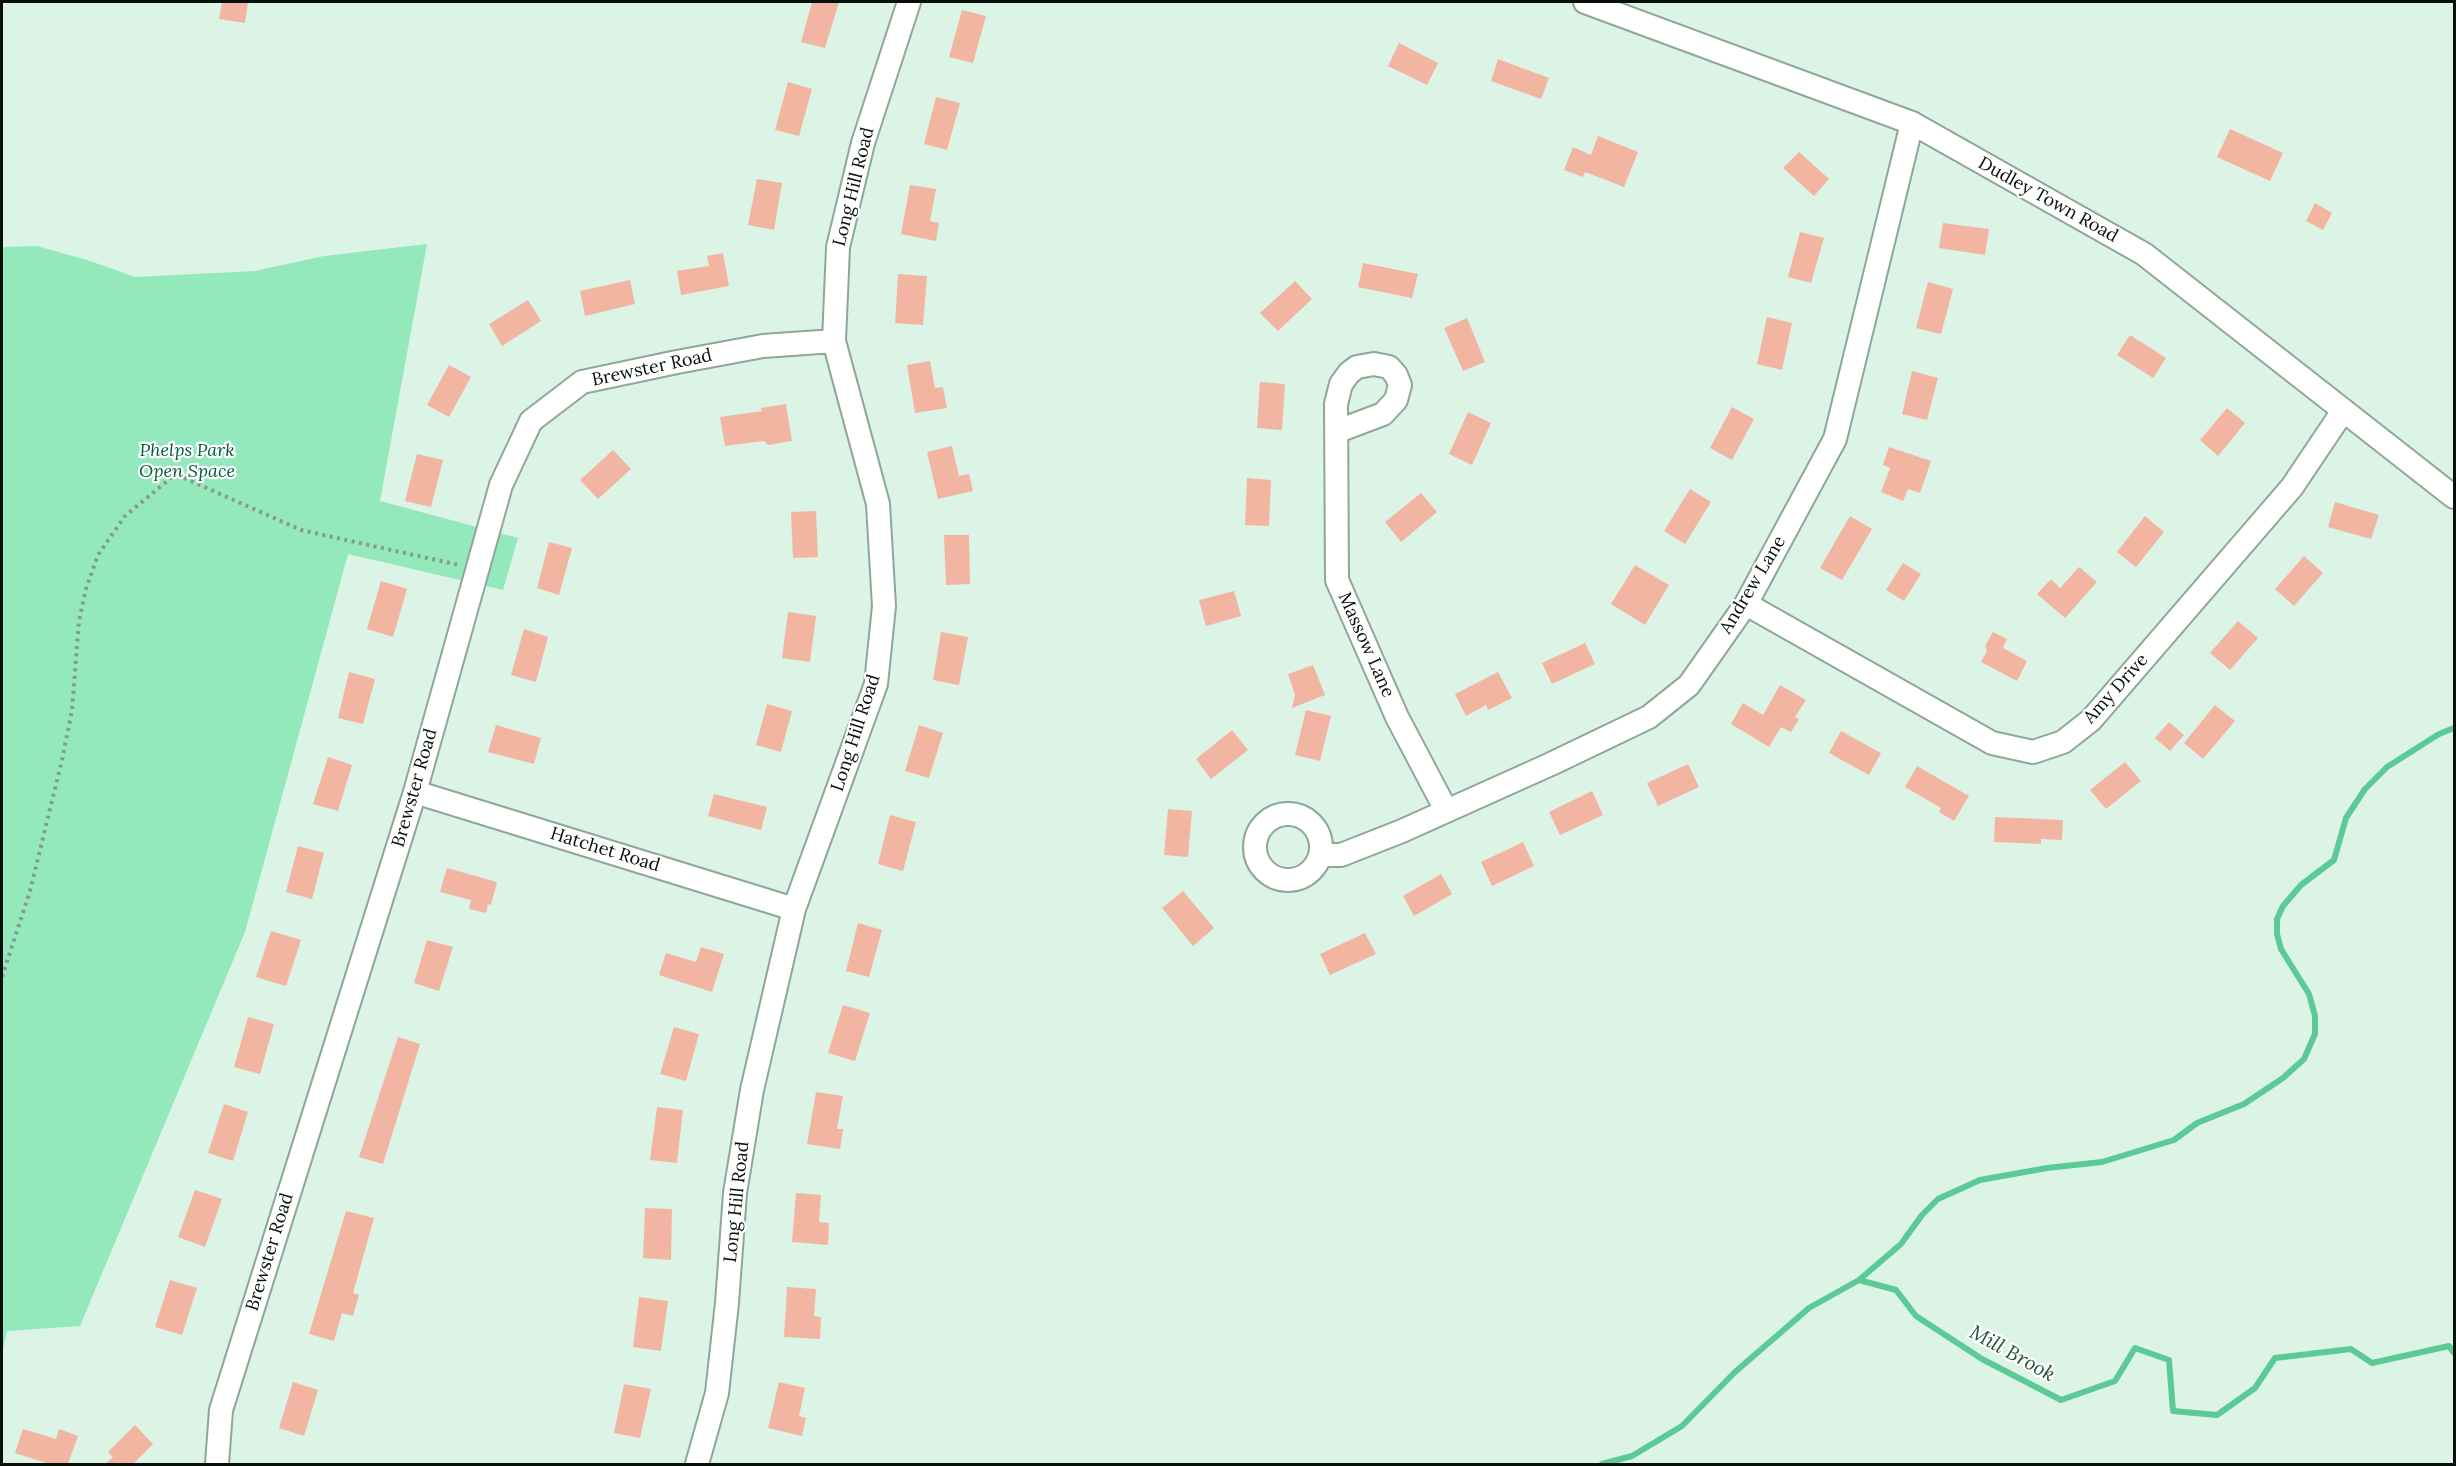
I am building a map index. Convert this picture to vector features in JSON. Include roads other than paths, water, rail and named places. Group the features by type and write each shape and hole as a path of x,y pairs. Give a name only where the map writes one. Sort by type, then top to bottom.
{"street":[{"name":"Long Hill Road","path":"697,1464 717,1393 727,1303 735,1193 752,1090 794,909 876,684 884,606 878,504 834,341 838,247 862,143 909,2"},
{"name":"Dudley Town Road","path":"1586,2 1912,123 2144,254 2454,496"},
{"name":"Andrew Lane","path":"1321,855 1341,855 1402,831 1649,717 1689,685 1746,604 1835,439 1912,123"},
{"name":"Brewster Road","path":"217,1464 220,1410 415,792 501,485 531,421 582,382 763,346 834,341"},
{"name":"Amy Drive","path":"1746,604 1992,743 2032,752 2063,742 2091,720 2292,487 2343,411"},
{"name":"Massow Lane","path":"1338,431 1337,580 1397,717 1446,810"},
{"name":"Hatchet Road","path":"415,792 794,909"}],"waterway":[{"path":"1602,1464 1632,1456 1682,1426 1735,1372 1809,1308 1859,1280 1901,1244 1922,1215 1938,1199 1980,1180 2047,1168 2102,1162 2174,1140 2197,1123 2244,1104 2283,1078 2304,1059 2315,1034 2315,1016 2309,994 2281,949 2277,934 2277,919 2283,906 2301,885 2334,860 2346,818 2365,789 2387,767 2439,734 2454,728"},
{"name":"Mill Brook","path":"1859,1280 1896,1290 1916,1316 1982,1359 2061,1400 2115,1381 2135,1348 2169,1360 2173,1411 2217,1415 2255,1388 2275,1358 2351,1349 2372,1363 2449,1346 2454,1353"}],"park label":[{"name":"Phelps Park Open Space","path":"187,461"}]}
